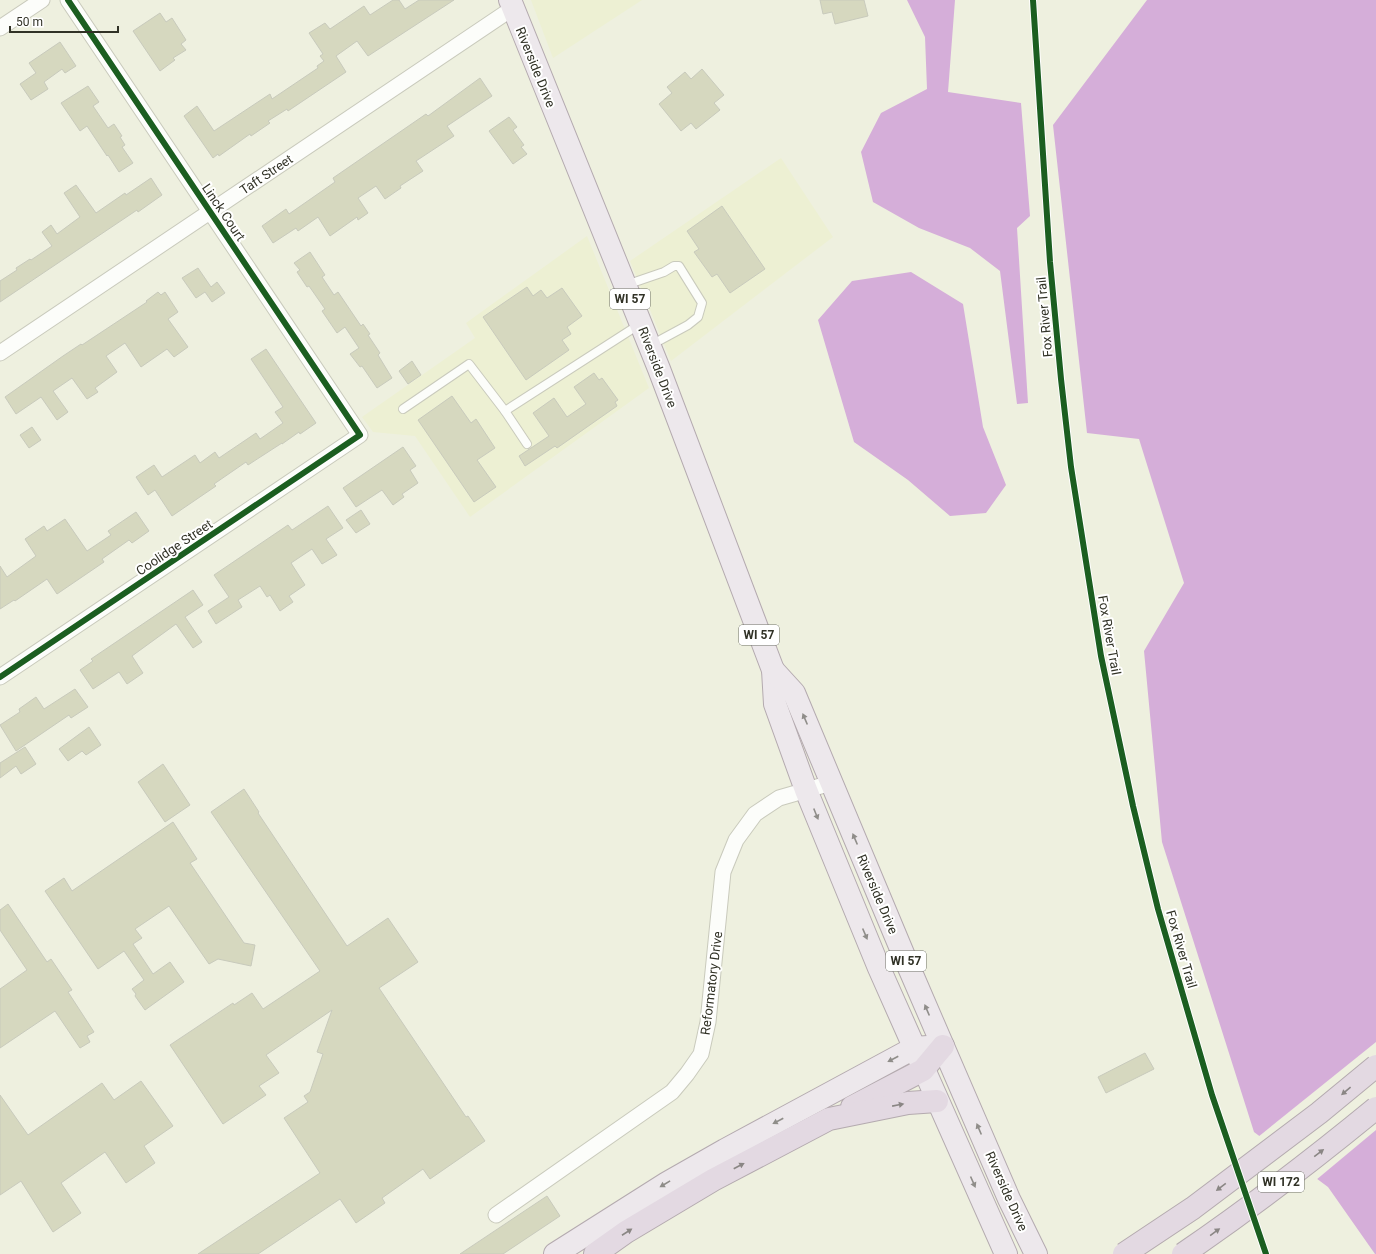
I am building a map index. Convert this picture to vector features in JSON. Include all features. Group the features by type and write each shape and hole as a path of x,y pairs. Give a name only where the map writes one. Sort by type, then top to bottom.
{"highway":[{"path":"595,1254 626,1232 713,1180 923,1070 943,1046"},
{"name":"WI 172","path":"1124,1254 1193,1208 1319,1113 1376,1066"},
{"path":"829,1119 908,1103 937,1101"},
{"name":"WI 172","path":"1183,1254 1223,1226 1342,1136 1376,1108"}],"main road":[{"name":"Riverside Drive","path":"511,4 650,346 773,670 775,704 806,790 923,1070 1006,1254"},
{"name":"Riverside Drive","path":"773,670 794,693 943,1046 1009,1199 1036,1254"},
{"path":"555,1254 680,1175 914,1048 943,1046"}],"street":[{"path":"0,28 42,0"},
{"name":"Linck Court","path":"68,0 360,435"},
{"name":"Taft Street","path":"0,353 210,212 511,4"},
{"name":"Coolidge Street","path":"0,677 360,435"},
{"name":"Reformatory Drive","path":"496,1215 672,1092 687,1074 701,1054 708,1022 723,872 736,840 755,814 779,798 831,783"}],"lane":[{"path":"625,286 664,272 674,266 678,266 702,303 698,318 650,346"},
{"path":"505,412 640,323"},
{"path":"402,408 469,364 527,444"}],"path":[{"path":"1256,1224 1266,1254"}],"shaded area":[{"path":"531,0 642,0 553,58"},
{"path":"907,0 955,0 948,92 1021,103 1030,216 1017,228 1028,403 1017,404 1000,271 970,248 919,228 873,202 861,152 881,113 927,89 925,37"},
{"path":"1147,0 1376,0 1376,1254 1328,1187 1254,1132 1162,842 1144,651 1184,583 1139,439 1087,433 1053,125"},
{"path":"781,158 833,237 671,361 630,261"},
{"path":"587,236 649,388 470,517 415,436 373,432 362,417 475,338 466,323"},
{"path":"911,272 963,304 983,427 1006,485 986,513 950,516 908,480 854,442 818,320 852,281"}],"pier":[{"path":"1376,1042 1376,1130 1316,1180 1258,1137"}],"building":[{"path":"393,0 399,0 405,9 419,0 454,0 368,56 357,41 336,56 346,72 288,111 287,109 268,121 270,123 251,136 250,134 219,156 218,154 213,158 184,116 197,106 214,131 270,94 272,99 318,68 317,66 324,61 320,56 323,54 309,33 325,23 330,29 364,6 370,15"},
{"path":"820,0 864,0 868,16 835,24 832,12 823,14"},
{"path":"160,13 166,22 172,18 186,40 181,44 186,50 173,58 175,60 160,71 133,31"},
{"path":"60,42 76,66 65,73 62,69 44,82 48,89 31,100 20,84 36,73 29,63"},
{"path":"702,69 724,95 714,103 720,110 696,129 691,123 681,131 659,104 672,93 667,87 685,72 691,79"},
{"path":"480,78 492,96 447,126 454,136 416,161 423,171 400,186 401,188 385,199 376,186 358,198 368,213 358,220 357,217 330,236 318,217 298,231 296,228 273,243 262,226 286,209 289,214 335,182 333,178 426,114 428,116"},
{"path":"88,86 99,102 93,106 108,128 114,124 122,136 120,137 125,145 122,147 133,163 119,172 87,126 80,131 61,103"},
{"path":"509,117 517,127 513,130 524,145 521,147 527,154 513,164 489,131"},
{"path":"151,178 162,195 138,212 137,210 0,302 0,281 17,270 16,268 52,246 42,232 51,225 57,234 80,217 64,193 76,185 96,213 125,193 126,195"},
{"path":"722,206 765,269 730,293 717,274 712,277 694,252 699,249 687,231"},
{"path":"310,252 325,275 322,277 334,295 338,292 361,326 363,324 370,334 368,335 380,353 378,355 392,378 377,388 362,366 360,367 350,354 359,348 345,327 337,333 322,311 325,309 297,272 300,270 294,263"},
{"path":"198,268 211,287 217,282 225,293 212,302 205,292 196,298 182,278"},
{"path":"527,287 533,296 541,290 547,298 562,288 582,316 567,327 571,334 562,340 569,350 526,380 483,317"},
{"path":"158,292 161,295 165,292 178,312 168,319 188,347 174,357 167,349 141,367 125,343 106,356 117,372 95,388 98,392 87,399 72,378 53,391 68,412 57,420 41,397 16,414 5,397 63,356 147,302 146,301"},
{"path":"266,349 316,423 300,434 299,432 248,465 246,462 214,484 216,486 172,516 155,490 148,495 136,477 154,465 162,477 195,455 200,463 215,452 219,458 256,433 260,439 283,423 275,412 283,407 251,359"},
{"path":"412,361 421,375 408,384 399,371"},
{"path":"594,373 599,380 602,378 618,400 615,402 617,406 557,448 555,446 525,466 519,456 549,436 533,413 554,398 567,417 586,404 574,387"},
{"path":"452,396 471,423 476,419 495,448 477,460 496,487 474,502 418,420"},
{"path":"32,427 41,440 29,448 20,435"},
{"path":"403,447 416,466 410,470 418,483 402,494 404,497 393,505 382,490 356,507 343,488"},
{"path":"328,506 343,528 326,539 337,555 322,564 312,549 291,563 305,585 289,596 293,602 280,611 270,595 267,597 260,586 238,600 242,607 216,624 208,611 229,597 214,575 288,525 292,530"},
{"path":"361,510 370,524 356,533 346,520"},
{"path":"136,512 149,531 132,543 129,540 102,559 104,562 57,594 47,579 15,601 14,600 0,609 0,566 7,577 36,556 25,539 44,526 47,531 65,519 87,551 111,535 108,531"},
{"path":"193,590 203,605 185,617 202,642 193,648 176,624 132,656 143,673 127,684 119,672 93,689 80,670 93,661 91,659"},
{"path":"75,689 88,707 71,718 69,715 16,751 0,725 20,712 19,709 36,697 44,709"},
{"path":"89,727 101,745 86,755 82,751 68,761 59,749"},
{"path":"25,747 36,764 21,774 16,766 0,778 0,763"},
{"path":"163,764 190,805 165,822 138,782"},
{"path":"244,789 259,812 258,813 347,946 388,918 418,962 379,988 466,1117 468,1116 485,1141 430,1179 423,1169 382,1198 385,1203 356,1223 340,1199 258,1254 198,1254 320,1173 284,1118 308,1102 304,1096 310,1092 323,1054 317,1052 332,1010 266,1055 279,1073 259,1086 266,1095 223,1124 170,1045 233,1003 234,1005 252,993 263,1009 320,971 211,812"},
{"path":"173,822 197,859 190,863 244,943 255,945 251,966 218,959 209,964 169,906 135,929 142,938 133,944 153,974 170,962 184,982 145,1010 132,989 144,980 124,951 98,969 45,891 64,878 72,891"},
{"path":"8,904 47,962 51,959 72,990 68,992 94,1032 87,1036 90,1042 80,1048 55,1011 0,1048 0,989 27,970 0,930 0,910"},
{"path":"1145,1053 1154,1069 1106,1093 1098,1077"},
{"path":"141,1081 173,1126 144,1146 155,1163 126,1183 105,1152 61,1183 81,1213 53,1232 21,1181 0,1195 0,1095 28,1135 102,1083 114,1100"},
{"path":"547,1196 560,1216 503,1254 460,1254"}],"cycle path":[{"path":"0,677 360,435 68,0"},
{"name":"Fox River Trail","path":"1033,0 1050,262 1061,379 1071,467 1101,656 1133,806 1158,909 1212,1095 1266,1254"}]}
